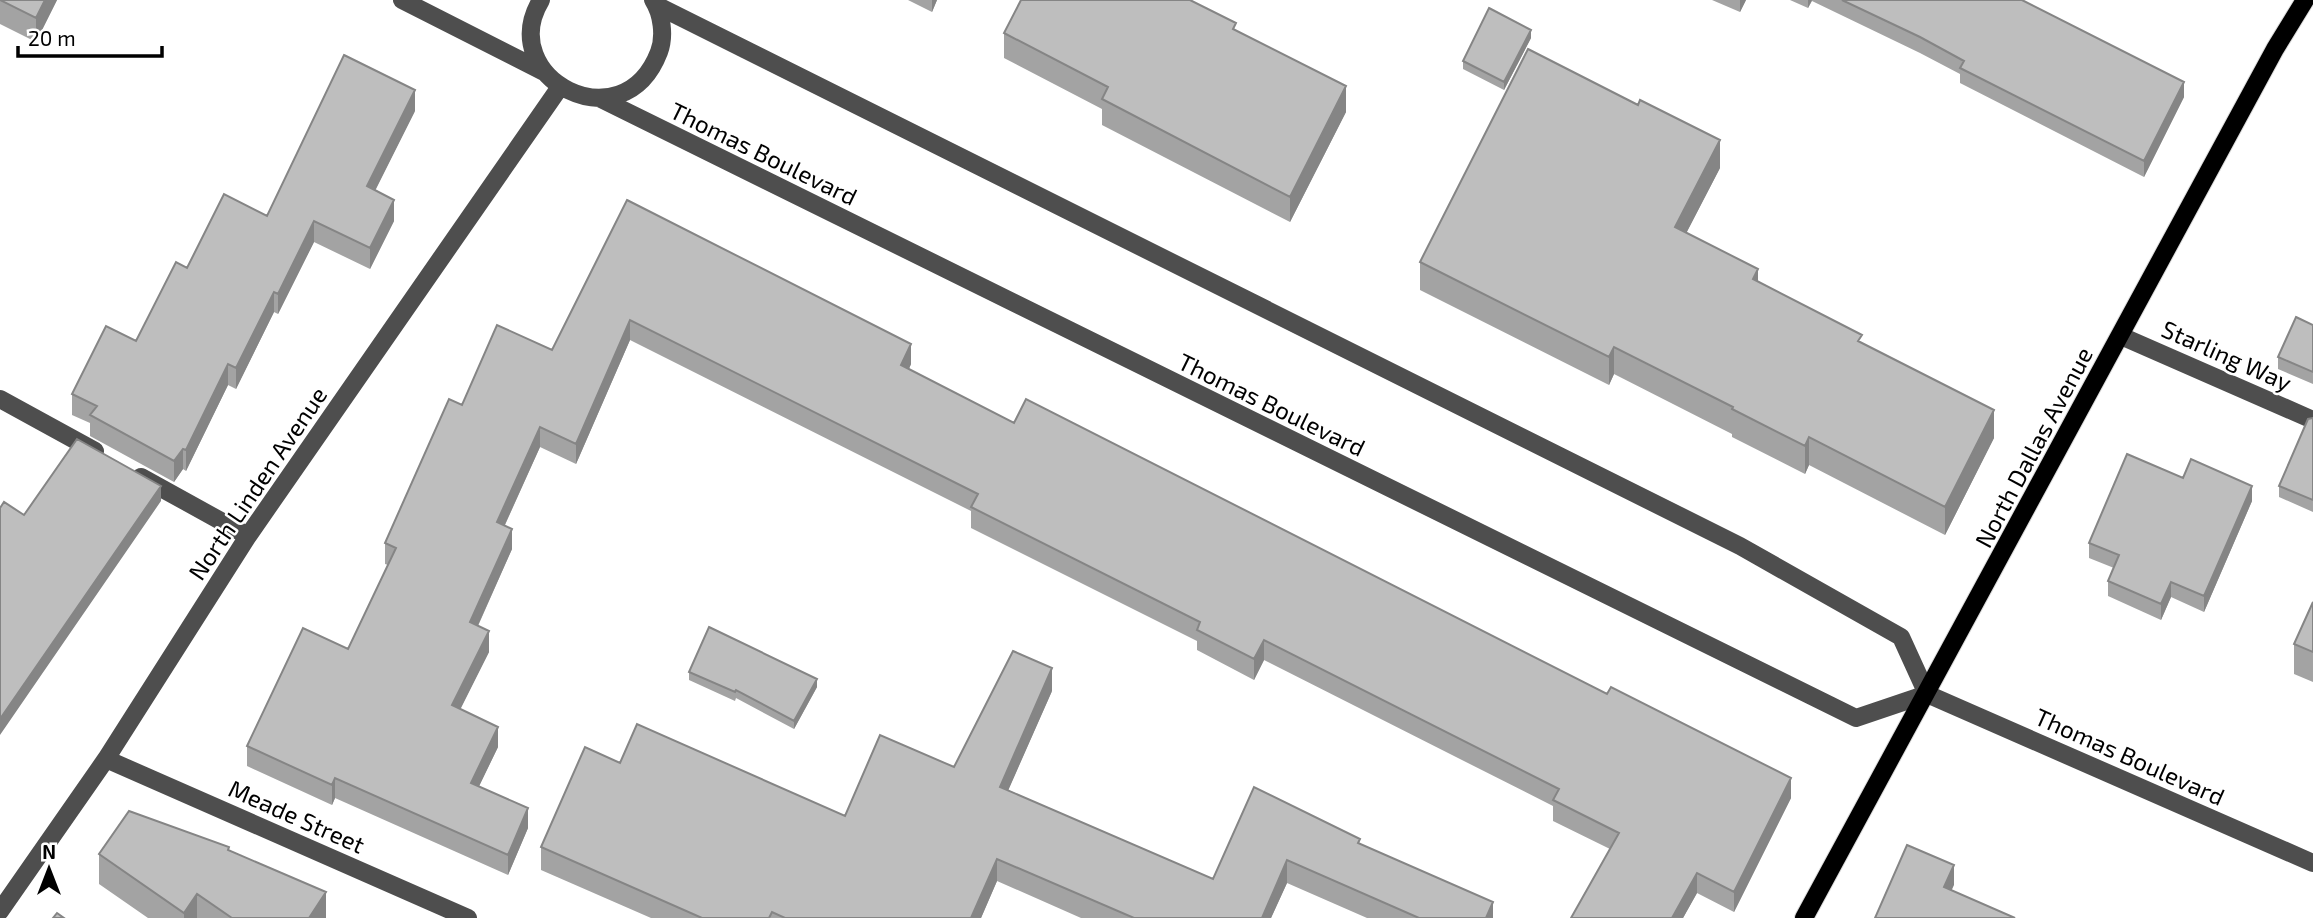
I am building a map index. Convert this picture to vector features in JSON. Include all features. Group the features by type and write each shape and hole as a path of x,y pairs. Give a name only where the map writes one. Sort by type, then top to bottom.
{"main road":[{"name":"North Dallas Avenue","path":"1804,918 2275,49 2305,0"}],"street":[{"name":"Thomas Boulevard","path":"402,0 544,72 559,87 579,97 601,99 621,94 640,83 653,67 661,47 662,25 654,3"},
{"name":"Thomas Boulevard","path":"541,0 535,9 531,31 534,52 544,72"},
{"path":"654,3 1741,546 1901,637 1927,694"},
{"name":"North Linden Avenue","path":"0,911 106,759 248,536 559,87"},
{"name":"Thomas Boulevard","path":"601,99 1856,718 1927,694 2313,863"},
{"name":"Starling Way","path":"2121,336 2313,420"},
{"path":"0,399 248,536"},
{"name":"Meade Street","path":"106,759 468,918"}],"building":[{"path":"0,0 45,0 36,18"},
{"path":"1021,0 1190,0 1236,23 1233,29 1346,86 1290,197 1102,99 1108,87 1004,33"},
{"path":"1842,0 2022,0 2184,82 2144,161 1960,68 1964,61"},
{"path":"1489,8 1531,30 1504,82 1463,61"},
{"path":"1528,49 1638,105 1640,100 1720,140 1675,227 1758,269 1753,279 1862,335 1858,341 1994,410 1945,507 1809,437 1805,446 1614,347 1609,357 1420,262"},
{"path":"344,55 415,90 367,186 394,200 370,248 314,221 278,294 274,292 236,368 228,364 186,450 183,449 174,461 90,415 97,406 72,394 106,326 136,341 176,262 187,268 224,194 267,216"},
{"path":"627,200 911,344 901,365 1014,423 1026,399 1607,694 1611,687 1791,778 1734,892 1697,873 1672,918 1571,918 1619,833 1553,800 1559,789 1264,640 1254,659 1197,630 1200,622 971,507 978,494 630,320 576,444 540,427 497,522 512,529 470,622 489,631 452,705 498,727 471,783 528,808 508,855 335,778 332,785 247,746 303,628 348,649 396,548 385,543 449,399 462,405 497,325 552,350"},
{"path":"2296,317 2313,325 2313,372 2278,357"},
{"path":"2313,418 2313,500 2279,486 2308,419"},
{"path":"77,439 161,486 0,719 0,508 4,502 24,515"},
{"path":"2127,454 2183,478 2191,459 2252,486 2204,596 2171,582 2161,604 2108,581 2119,555 2089,543"},
{"path":"2313,602 2313,652 2294,644"},
{"path":"709,627 817,679 794,721 736,690 735,692 689,672"},
{"path":"1013,651 1052,668 1000,787 1213,879 1254,787 1360,839 1358,843 1493,902 1486,918 1419,918 1287,860 1262,918 1134,918 997,859 971,918 785,918 772,912 769,918 702,918 541,847 585,747 620,763 637,724 845,816 880,735 954,767"},
{"path":"129,811 229,847 228,850 326,892 309,918 232,918 197,894 184,913 99,854"},
{"path":"1907,845 1954,865 1944,887 2015,918 1875,918"}]}
